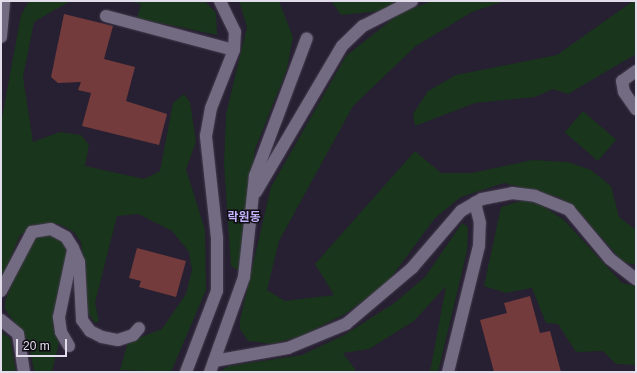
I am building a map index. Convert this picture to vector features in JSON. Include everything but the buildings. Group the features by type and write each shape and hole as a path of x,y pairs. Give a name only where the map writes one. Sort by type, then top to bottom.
{"street":[{"path":"1,38 4,1"},
{"path":"186,372 217,291 217,238 206,136 211,108 234,50 235,32 220,1"},
{"path":"253,196 342,46 363,26 412,1"},
{"path":"106,16 234,50"},
{"path":"212,366 244,277 253,196 267,138 307,38"},
{"path":"636,71 622,81 624,92 636,109"},
{"path":"212,366 288,348 346,324 388,292 461,211 475,203 512,193 535,196 569,210 610,260 636,279"},
{"path":"448,372 479,246 480,223 475,203"},
{"path":"1,291 32,232 51,229 66,237 74,248 78,262 82,320 90,331 102,337 118,340 133,336 139,328"},
{"path":"68,346 61,332 59,317 74,248"},
{"path":"1,320 18,334 24,372"}],"green space":[{"path":"29,1 70,1 34,22 23,77 33,142 60,132 81,135 89,145 85,166 144,179 160,171 173,103 184,94 190,102 196,142 186,169 205,230 206,290 171,372 120,370 128,342 162,329 186,294 192,270 189,252 172,231 138,214 117,216 95,303 99,321 95,323 88,313 81,242 74,232 59,224 43,224 20,235 1,281 1,123 21,15"},
{"path":"127,1 205,1 216,13 217,35 137,18 141,4"},
{"path":"239,1 279,1 293,37 287,69 255,149 239,271 231,266 224,164 226,114 247,27"},
{"path":"331,1 399,1 381,11 341,15"},
{"path":"433,1 505,1 472,12 416,46 353,106 279,241 267,290 285,301 334,295 315,264 415,151 441,173 472,173 532,160 568,162 591,170 611,186 619,217 636,230 636,265 623,262 579,212 559,197 504,183 461,197 435,218 387,283 345,314 301,336 272,344 248,341 240,329 240,320 271,187 346,56 400,13"},
{"path":"633,1 636,1 636,54 568,94 553,89 535,97 475,103 415,126 413,114 428,91 456,75 557,55"},
{"path":"583,111 616,140 598,161 565,132"},
{"path":"524,200 543,206 564,220 622,283 636,286 636,365 616,364 603,351 576,352 558,324 546,323 532,288 506,293 484,286 501,207"},
{"path":"462,223 468,227 467,251 438,372 430,372 446,286 414,321 369,349 343,353 357,372 219,372 229,366 302,355 344,335 393,304 425,277"},
{"path":"52,233 65,243 67,251 53,328 59,343 52,372 34,372 29,343 5,309 5,301 29,245 36,236"},
{"path":"1,332 10,338 16,372 1,372"}],"district":[{"name":"락원동","path":"244,218"}]}
